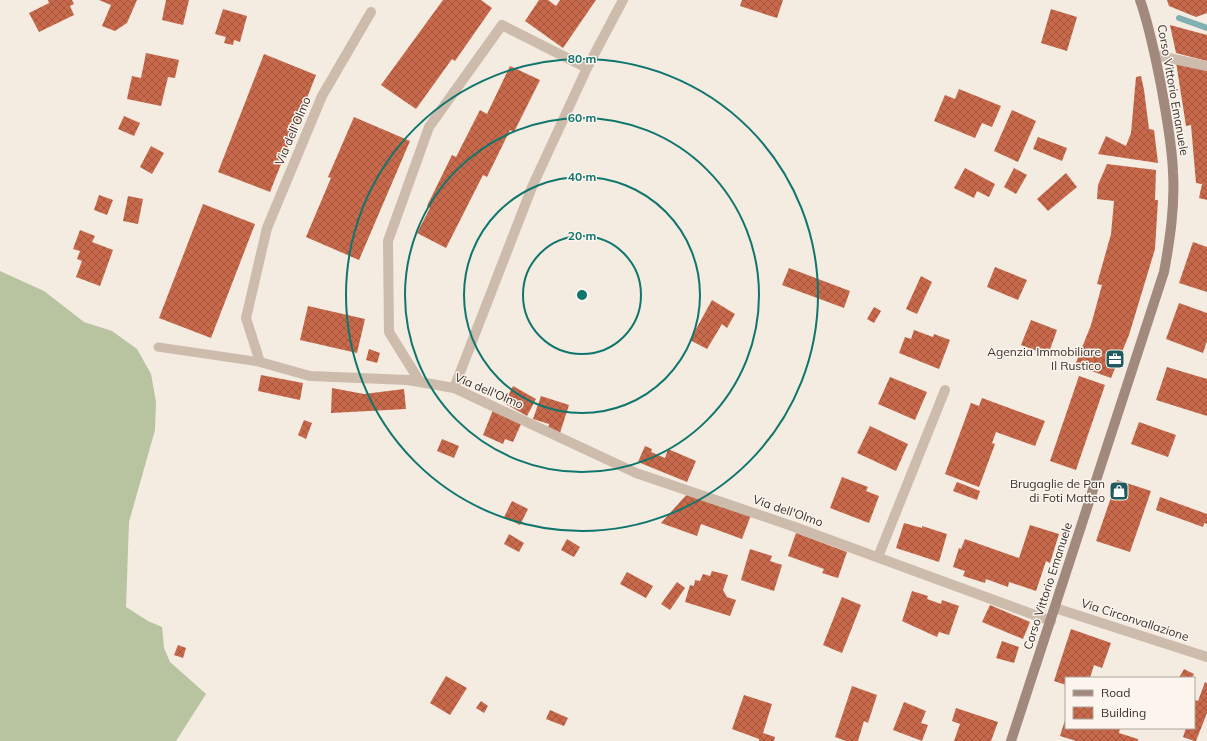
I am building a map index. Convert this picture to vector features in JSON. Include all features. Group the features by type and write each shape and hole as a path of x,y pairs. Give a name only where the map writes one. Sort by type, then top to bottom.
{"main road":[{"name":"Corso Vittorio Emanuele","path":"1012,741 1164,272 1170,239 1174,172 1171,141 1147,18 1140,0"}],"street":[{"path":"454,388 532,186 587,68 623,0"},
{"path":"1143,0 1147,18"},
{"name":"Via dell'Olmo","path":"371,12 322,96 267,228 246,318 260,362 310,376 420,382 454,388 636,473 878,557 1051,621"},
{"path":"420,382 389,332 388,241 429,127 502,25 587,68"},
{"path":"1155,55 1207,66"},
{"path":"878,557 945,390"},
{"name":"Via Circonvallazione","path":"1055,608 1207,657"}],"lane":[{"path":"158,347 260,362"}],"green space":[{"path":"0,271 44,291 84,322 112,331 137,349 151,374 156,402 155,430 129,522 126,607 148,621 162,627 164,648 170,662 206,694 176,741 0,741"}],"building":[{"path":"48,0 72,0 74,4 70,6 74,15 39,32 29,13 49,3"},
{"path":"99,0 137,0 127,23 115,31 102,26 111,5"},
{"path":"166,0 189,0 183,25 162,20"},
{"path":"443,0 481,0 492,8 455,61 452,59 416,109 381,85"},
{"path":"539,0 548,0 556,6 560,0 596,0 563,48 525,21"},
{"path":"742,0 783,0 777,18 740,6"},
{"path":"1167,0 1207,0 1207,13 1196,17 1169,6"},
{"path":"223,9 247,16 240,42 234,40 233,45 224,43 226,37 215,34"},
{"path":"1051,9 1077,17 1067,51 1041,43"},
{"path":"1170,25 1207,35 1207,61 1176,53"},
{"path":"146,53 179,60 175,78 168,77 161,106 127,99 132,76 141,78"},
{"path":"264,54 316,75 270,192 218,172"},
{"path":"1176,62 1207,67 1207,200 1199,198 1202,184 1196,183 1191,125 1186,126"},
{"path":"510,66 540,80 514,132 510,130 487,177 483,175 446,248 417,233 430,208 427,206 452,155 456,157 480,110 487,114"},
{"path":"1141,76 1149,129 1154,130 1158,163 1098,154 1106,136 1126,146 1131,133 1136,77"},
{"path":"959,89 1001,106 992,127 982,123 975,138 934,121 945,95 955,99"},
{"path":"1012,110 1036,121 1018,162 994,151"},
{"path":"124,116 140,123 134,136 118,129"},
{"path":"354,117 410,141 359,260 306,237 331,178 328,177"},
{"path":"1038,137 1067,148 1062,161 1033,149"},
{"path":"151,146 164,153 152,174 140,167"},
{"path":"1107,164 1156,170 1155,200 1158,200 1155,249 1129,335 1111,378 1075,365 1091,325 1102,285 1097,284 1111,234 1114,201 1097,199 1098,185"},
{"path":"965,168 995,184 989,197 977,191 974,198 954,188"},
{"path":"1014,168 1027,175 1016,194 1004,187"},
{"path":"1066,173 1077,187 1048,211 1037,199"},
{"path":"99,195 113,200 107,215 94,210"},
{"path":"128,196 143,199 138,224 123,221"},
{"path":"203,204 255,224 211,338 159,318"},
{"path":"80,230 95,236 92,242 113,250 100,286 76,277 82,261 77,259 80,251 73,249"},
{"path":"1193,242 1207,247 1207,292 1179,283"},
{"path":"995,267 1027,280 1018,300 987,287"},
{"path":"789,268 850,291 844,308 782,285"},
{"path":"921,276 932,282 917,314 906,309"},
{"path":"712,300 735,314 727,328 722,324 707,349 690,340"},
{"path":"1179,303 1207,313 1207,341 1203,353 1166,339"},
{"path":"308,306 365,319 357,353 300,340"},
{"path":"874,307 881,311 874,323 867,319"},
{"path":"1031,320 1057,330 1048,355 1021,345"},
{"path":"914,330 933,337 934,334 950,340 939,369 899,353 905,337 911,339"},
{"path":"369,349 380,353 377,363 366,360"},
{"path":"1167,367 1207,379 1207,416 1156,400"},
{"path":"261,375 303,383 300,400 258,391"},
{"path":"1079,376 1105,385 1076,470 1050,461"},
{"path":"890,377 927,392 915,420 878,404"},
{"path":"513,386 536,399 527,416 504,403"},
{"path":"332,388 364,394 404,389 406,409 331,413"},
{"path":"541,396 569,405 560,433 548,429 549,424 533,419"},
{"path":"982,398 1045,421 1035,446 996,432 992,443 995,444 979,487 945,474 971,403 979,406"},
{"path":"493,410 522,422 513,442 505,439 503,444 483,435"},
{"path":"304,420 312,423 306,439 298,435"},
{"path":"1139,422 1176,435 1168,457 1131,444"},
{"path":"870,426 908,444 896,471 857,453"},
{"path":"442,439 459,446 454,458 437,451"},
{"path":"645,446 652,449 651,452 665,458 668,449 696,461 687,482 638,462"},
{"path":"842,477 868,487 866,491 879,496 869,523 830,508"},
{"path":"1117,480 1151,491 1130,552 1096,541"},
{"path":"957,482 980,491 977,500 953,491"},
{"path":"689,492 751,515 742,539 701,524 697,536 661,523"},
{"path":"1160,497 1207,514 1207,524 1204,523 1203,527 1156,510"},
{"path":"512,501 528,509 520,525 504,517"},
{"path":"904,523 922,528 922,526 947,534 939,562 896,548"},
{"path":"1030,525 1059,534 1050,563 1046,561 1036,591 1009,582 1008,587 986,579 985,583 963,576 965,571 953,567 959,548 961,549 965,539 1019,558"},
{"path":"796,533 847,552 838,578 822,573 824,569 788,556"},
{"path":"509,534 524,543 519,552 504,544"},
{"path":"567,539 580,547 574,557 561,550"},
{"path":"750,549 772,556 770,561 782,565 774,591 741,580"},
{"path":"712,571 728,575 723,590 727,597 736,600 730,616 685,602 690,585 694,586 695,580 700,581 703,574 710,576"},
{"path":"627,572 653,586 646,598 620,584"},
{"path":"677,582 685,588 670,610 661,604"},
{"path":"912,591 928,596 927,599 941,604 942,600 959,606 949,635 939,632 937,637 902,621"},
{"path":"842,597 861,605 842,653 823,645"},
{"path":"990,605 1030,622 1023,639 982,622"},
{"path":"1071,629 1111,643 1102,668 1094,665 1090,677 1065,677 1065,685 1054,681"},
{"path":"1002,641 1019,647 1014,663 996,658"},
{"path":"178,645 186,648 183,658 174,655"},
{"path":"1184,669 1194,674 1192,677 1180,677"},
{"path":"446,676 467,688 450,715 430,703"},
{"path":"1205,682 1207,683 1207,713 1196,741 1194,741 1183,737 1186,729 1195,729 1195,700 1198,701"},
{"path":"852,686 877,695 868,723 864,721 858,741 846,741 835,737"},
{"path":"744,695 772,704 763,733 775,737 774,741 759,741 759,739 732,729"},
{"path":"481,701 488,706 484,713 476,708"},
{"path":"904,702 926,711 921,723 928,725 922,741 893,730"},
{"path":"956,708 998,722 991,741 954,741 960,724 952,721"},
{"path":"550,710 568,718 564,726 546,719"},
{"path":"1065,720 1065,729 1120,729 1119,733 1138,739 1138,741 1076,741 1060,736"}],"waterway":[{"path":"1179,18 1207,28"}],"place":[{"name":"Agenzia Immobiliare Il Rustico","path":"1115,359"},
{"name":"Brugaglie de Pan di Foti Matteo","path":"1119,491"}]}
